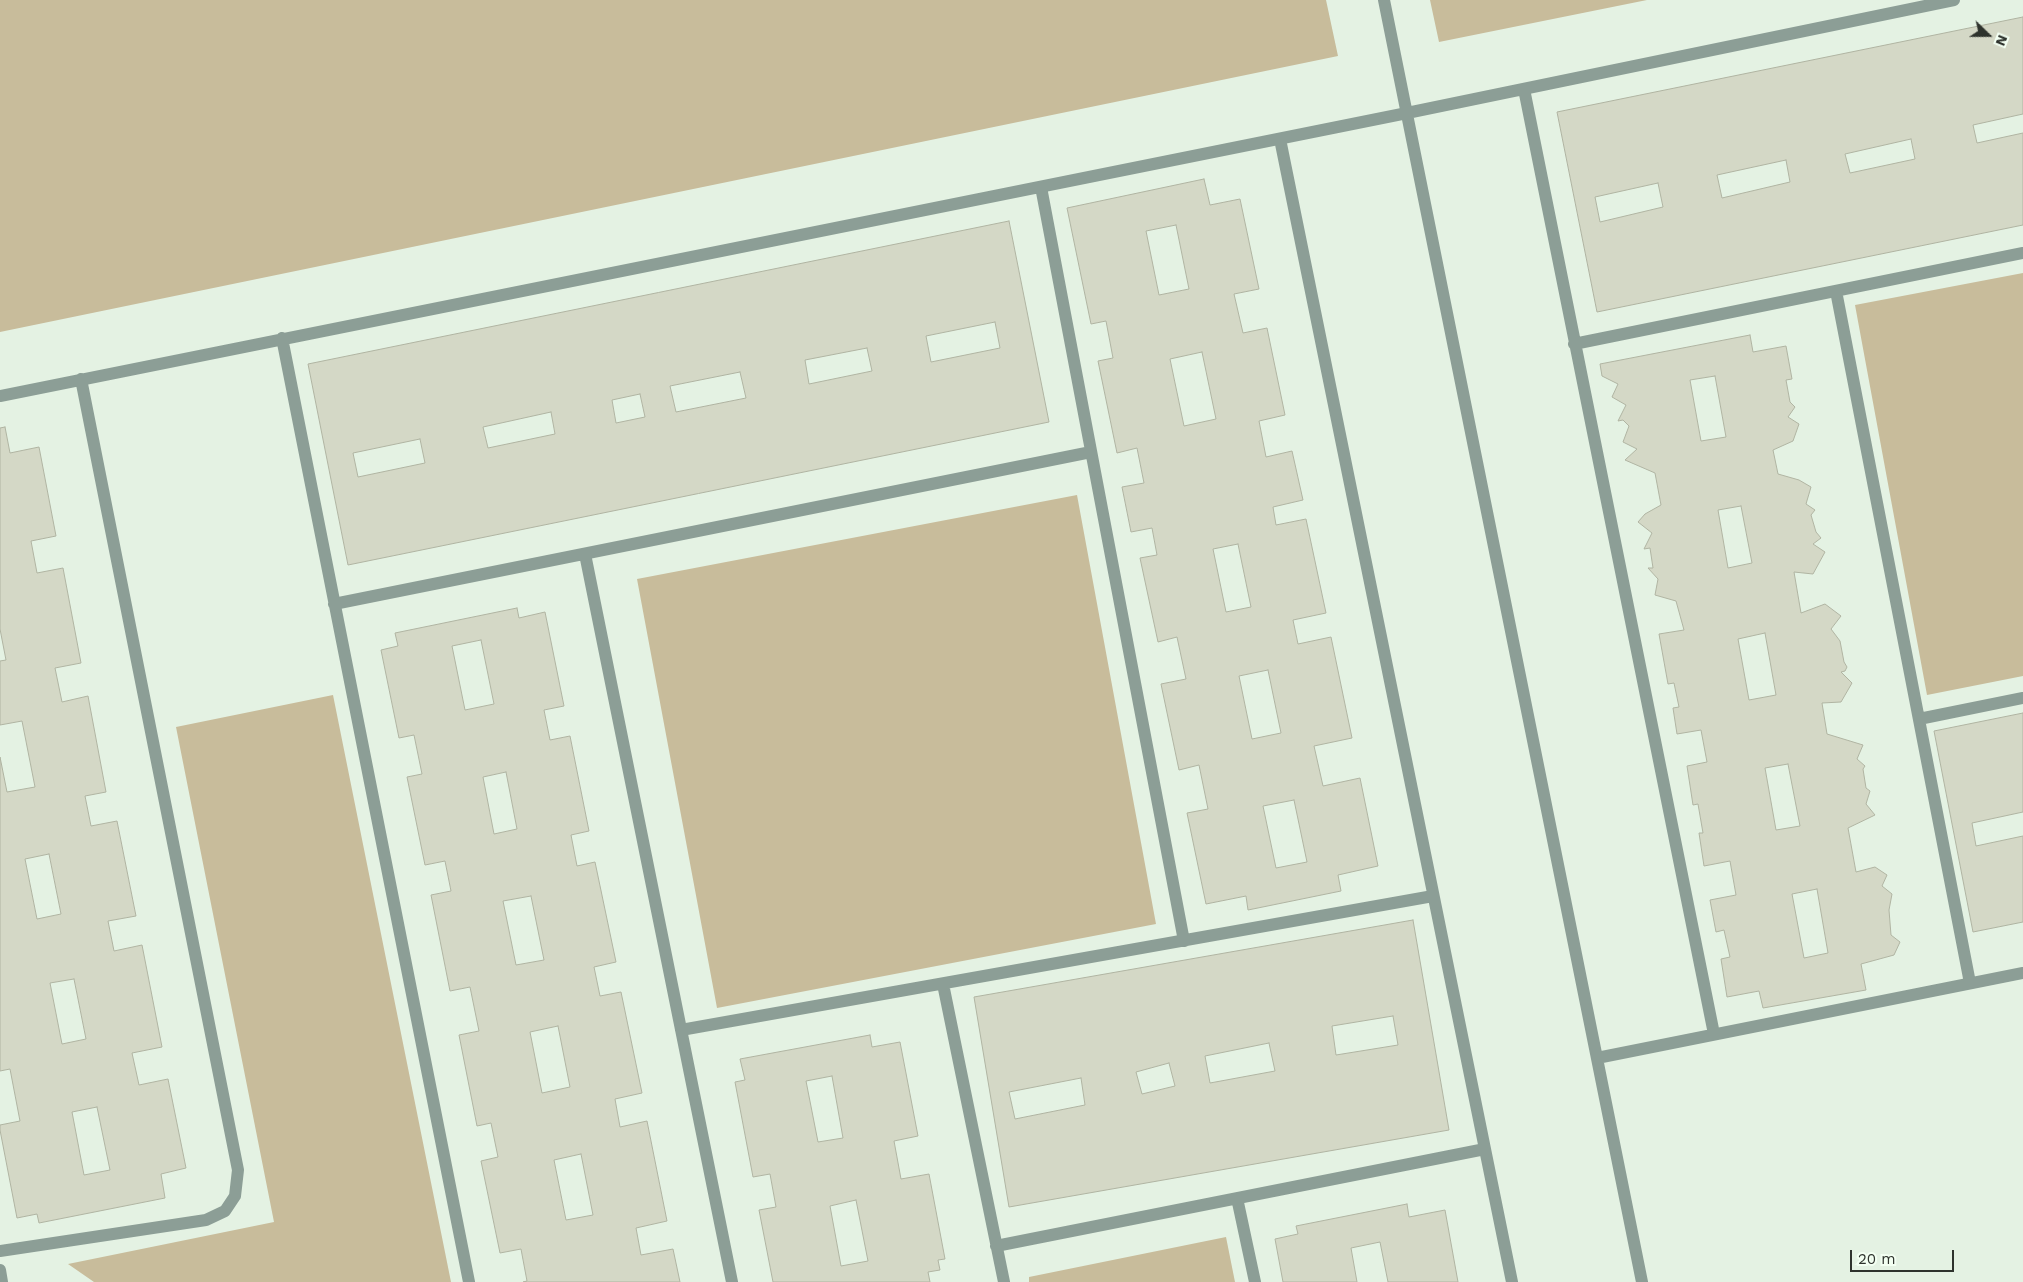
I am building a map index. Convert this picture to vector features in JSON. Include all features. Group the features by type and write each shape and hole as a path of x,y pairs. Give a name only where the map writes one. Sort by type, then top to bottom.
{"street":[{"path":"1384,0 1642,1282"},
{"path":"0,396 81,378 1407,113 1954,0"},
{"path":"1524,89 1714,1034"},
{"path":"1280,138 1512,1282"},
{"path":"1041,187 1184,941"},
{"path":"1574,344 2023,253"},
{"path":"1836,291 1970,983"},
{"path":"282,338 469,1282"},
{"path":"0,1251 206,1220 225,1211 236,1196 238,1170 81,378"},
{"path":"334,604 1091,452"},
{"path":"585,554 732,1282"},
{"path":"1919,719 2023,698"},
{"path":"681,1030 1433,896"},
{"path":"1597,1058 2023,973"},
{"path":"943,984 1004,1282"},
{"path":"996,1246 1485,1149"},
{"path":"1237,1198 1255,1282"},
{"path":"0,1270 2,1282"}],"shaded area":[{"path":"0,0 1326,0 1338,56 0,332"},
{"path":"1430,0 1647,0 1439,42"},
{"path":"2023,273 2023,676 1927,695 1855,305"},
{"path":"1077,495 1156,924 717,1008 637,579"},
{"path":"333,695 451,1282 94,1282 68,1264 274,1222 176,727"},
{"path":"1226,1237 1235,1282 1029,1282 1029,1277"}],"building":[{"path":"2023,17 2023,114 1973,125 1977,143 2023,133 2023,225 1597,312 1557,112","holes":["1911,139 1915,159 1850,173 1845,154","1786,160 1790,182 1722,198 1717,175","1658,183 1663,207 1600,222 1595,197"]},
{"path":"1204,179 1210,205 1240,199 1259,289 1234,294 1243,333 1267,328 1285,415 1259,421 1266,457 1292,451 1303,500 1273,507 1276,525 1306,519 1326,613 1293,620 1298,644 1331,637 1352,738 1314,746 1323,786 1360,778 1378,866 1338,875 1341,891 1248,910 1246,896 1206,904 1187,813 1208,809 1199,765 1179,770 1161,684 1186,679 1177,637 1158,642 1140,558 1157,555 1152,528 1131,532 1122,487 1144,483 1137,448 1117,453 1098,361 1113,358 1106,321 1091,324 1067,208","holes":["1176,225 1189,289 1159,295 1146,231","1202,352 1216,419 1184,426 1170,359","1238,544 1251,607 1226,612 1213,549","1268,670 1281,733 1252,739 1239,676","1294,800 1307,862 1276,868 1263,806"]},
{"path":"1009,221 1049,422 348,565 308,364","holes":["995,322 1000,348 931,362 926,336","867,348 872,371 809,384 805,360","740,372 746,398 676,412 670,386","640,394 645,417 616,423 612,400","551,412 555,434 488,448 483,427","420,439 425,463 358,477 353,453"]},
{"path":"1750,335 1753,352 1786,346 1792,379 1786,380 1790,402 1795,407 1788,417 1799,424 1793,441 1773,450 1778,474 1799,480 1811,487 1806,504 1815,510 1811,515 1816,532 1821,538 1813,544 1825,552 1813,574 1794,572 1801,613 1825,604 1841,616 1831,629 1840,641 1844,662 1847,667 1845,671 1841,672 1852,683 1841,702 1822,703 1827,734 1863,745 1857,759 1865,766 1863,769 1866,788 1870,791 1866,804 1875,815 1848,828 1856,872 1875,867 1887,875 1882,886 1892,894 1889,910 1891,935 1900,942 1894,955 1861,964 1866,990 1763,1008 1759,991 1727,997 1721,959 1730,957 1724,930 1716,932 1710,900 1736,895 1730,861 1704,866 1699,833 1703,833 1698,804 1693,805 1687,766 1707,762 1701,730 1677,734 1673,708 1679,707 1674,683 1668,684 1659,634 1684,630 1676,601 1655,595 1658,579 1648,568 1653,568 1650,548 1644,549 1652,533 1638,522 1645,514 1661,505 1655,473 1625,460 1637,449 1623,442 1629,426 1623,420 1618,421 1626,405 1612,397 1618,384 1602,376 1600,364","holes":["1715,376 1726,437 1701,441 1690,380","1741,506 1752,563 1728,568 1718,510","1765,633 1776,695 1749,700 1738,639","1788,764 1800,826 1776,830 1765,768","1817,889 1828,953 1804,958 1792,894"]},
{"path":"5,427 10,453 39,447 56,536 31,541 37,573 63,568 81,663 55,668 62,702 88,696 106,792 85,796 91,826 117,821 136,916 108,921 114,951 142,945 162,1047 132,1053 139,1085 168,1079 186,1168 161,1174 165,1198 39,1223 37,1214 17,1218 0,1130 0,1125 20,1121 10,1069 0,1071 0,757 7,792 35,787 22,721 0,725 0,661 6,660 0,629 0,428","holes":["49,854 61,914 37,919 25,859","74,979 86,1039 62,1044 50,983","97,1107 110,1170 84,1175 72,1112"]},
{"path":"517,608 519,618 545,612 564,706 544,710 550,740 570,736 589,831 571,835 577,866 595,862 616,962 594,967 600,996 621,992 642,1093 615,1099 620,1127 647,1121 667,1221 636,1228 641,1255 673,1249 680,1282 523,1282 527,1281 521,1249 500,1253 481,1161 498,1157 491,1123 477,1126 459,1035 479,1031 470,987 450,991 431,895 451,891 445,861 425,865 407,777 422,774 414,735 399,738 381,650 398,646 395,633","holes":["481,640 494,704 465,710 452,646","506,772 517,829 494,834 483,777","531,896 544,960 516,965 503,901","558,1026 570,1087 542,1093 530,1032","581,1154 593,1215 566,1220 554,1160"]},
{"path":"2023,713 2023,812 1972,823 1976,846 2023,836 2023,922 1973,932 1934,731"},
{"path":"1413,920 1449,1130 1009,1207 974,997","holes":["1393,1016 1398,1045 1336,1055 1332,1026","1269,1043 1275,1071 1210,1083 1205,1056","1169,1063 1175,1086 1142,1094 1136,1072","1081,1078 1085,1105 1015,1119 1009,1092"]},
{"path":"870,1035 872,1047 900,1042 918,1136 894,1141 901,1179 929,1174 945,1259 938,1260 940,1270 928,1272 930,1282 773,1282 759,1210 776,1207 770,1174 753,1177 735,1082 745,1080 740,1059","holes":["832,1076 843,1138 818,1142 806,1081","856,1200 868,1261 841,1266 830,1206"]},
{"path":"1407,1204 1409,1217 1445,1210 1458,1282 1388,1282 1380,1242 1351,1248 1357,1282 1283,1282 1275,1239 1298,1234 1296,1226"}]}
